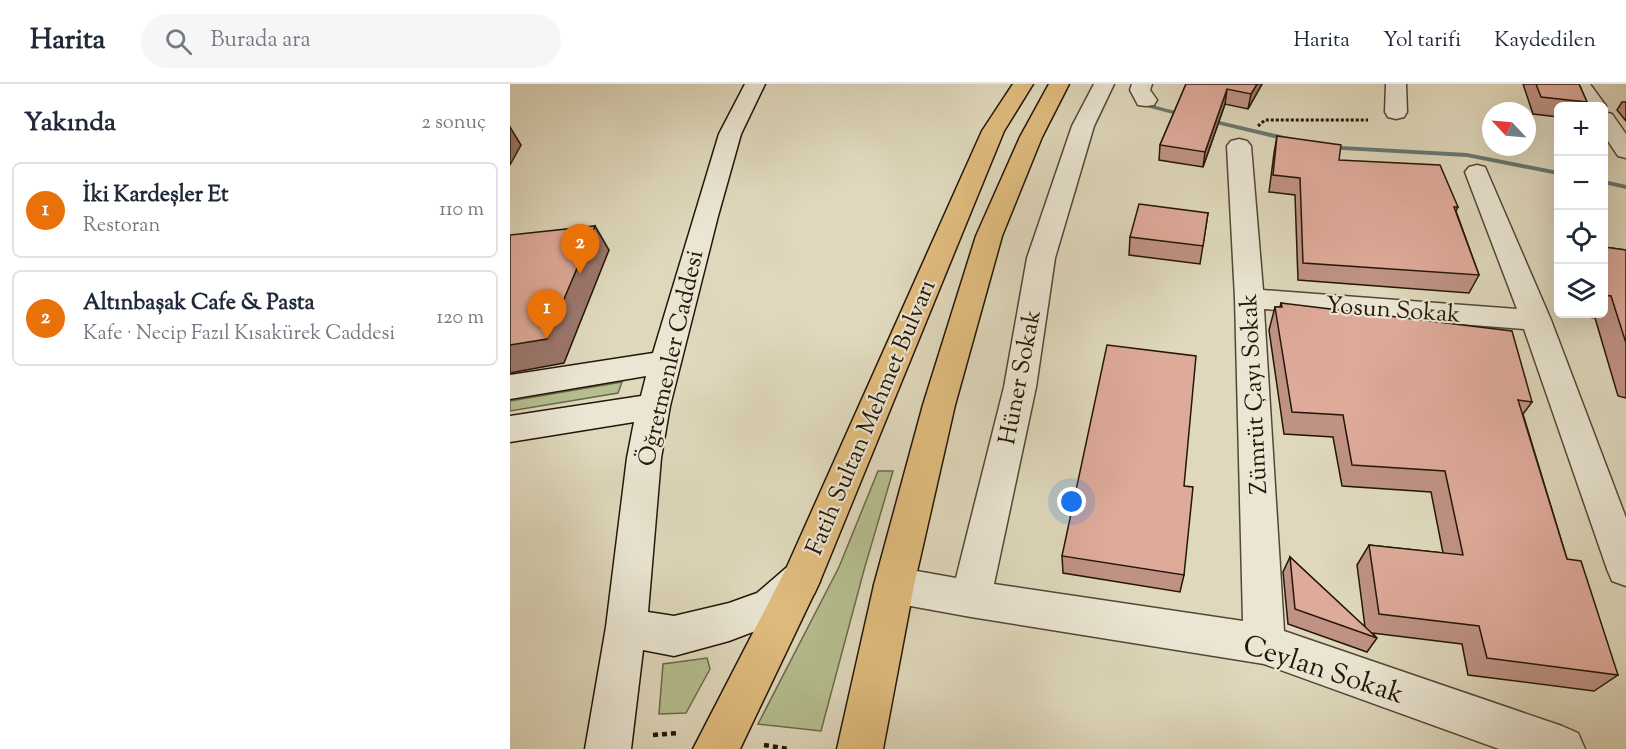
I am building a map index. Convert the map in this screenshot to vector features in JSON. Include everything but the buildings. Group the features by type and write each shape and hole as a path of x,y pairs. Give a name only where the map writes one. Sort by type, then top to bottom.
{"main road":[{"name":"Fatih Sultan Mehmet Bulvarı","path":"716,749 800,581 993,131 1023,84"},
{"name":"Fatih Sultan Mehmet Bulvarı","path":"860,749 894,585 939,405 989,237 1031,137 1059,84"}],"street":[{"name":"Öğretmenler Caddesi","path":"608,749 626,627 644,458 654,406 705,216 730,134 754,84"},
{"name":"Hüner Sokak","path":"971,599 1020,387 1041,258 1083,126 1104,84"},
{"path":"1580,84 1592,102"},
{"path":"1390,85 1396,112"},
{"path":"1608,124 1626,152"},
{"name":"Zümrüt Çayı Sokak","path":"1239,146 1249,298 1264,644"},
{"path":"1477,172 1536,321 1626,569"},
{"name":"Yosun Sokak","path":"1249,298 1536,321"},
{"path":"510,387 666,362"},
{"path":"510,429 654,406"},
{"path":"626,627 674,636 729,622 770,607 800,581"},
{"path":"894,585 971,599"},
{"name":"Ceylan Sokak","path":"971,599 1264,644 1562,749"}],"path":[{"path":"1264,120 1390,120 1396,112"},
{"path":"653,735 678,733"},
{"path":"758,744 788,749"}],"green space":[{"path":"622,382 618,393 510,411 510,401"},
{"path":"878,471 893,471 821,731 758,724 839,567"},
{"path":"707,658 710,669 686,713 659,714 663,664"}],"waterway":[{"path":"1145,105 1188,116"},
{"path":"1206,120 1290,140"},
{"path":"1326,147 1467,155 1554,172"},
{"path":"1608,183 1626,187"}],"place":[{"name":"Altınbaşak Cafe & Pasta","path":"580,274"},
{"name":"İki Kardeşler Et","path":"547,339"}]}
